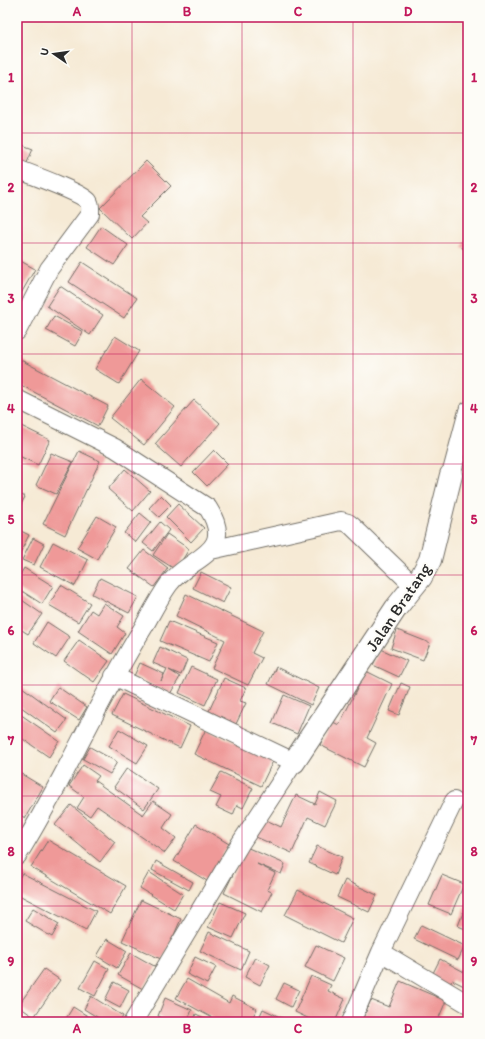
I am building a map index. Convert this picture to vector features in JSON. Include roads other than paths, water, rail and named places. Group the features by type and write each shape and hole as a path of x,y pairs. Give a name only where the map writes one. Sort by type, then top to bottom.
{"street":[{"path":"17,169 74,193 90,202 90,214 49,269 17,331"},
{"path":"17,399 115,448 208,508 215,519 217,531 216,541 211,550 170,583 114,676 75,752 17,856"},
{"name":"Jalan Bratang","path":"294,762 396,608 421,577 430,560 468,411"},
{"path":"211,550 341,521 352,526 414,586"},
{"path":"114,676 294,762 240,844 133,1022"},
{"path":"351,1022 381,952 454,801"},
{"path":"381,952 468,1004"}]}
